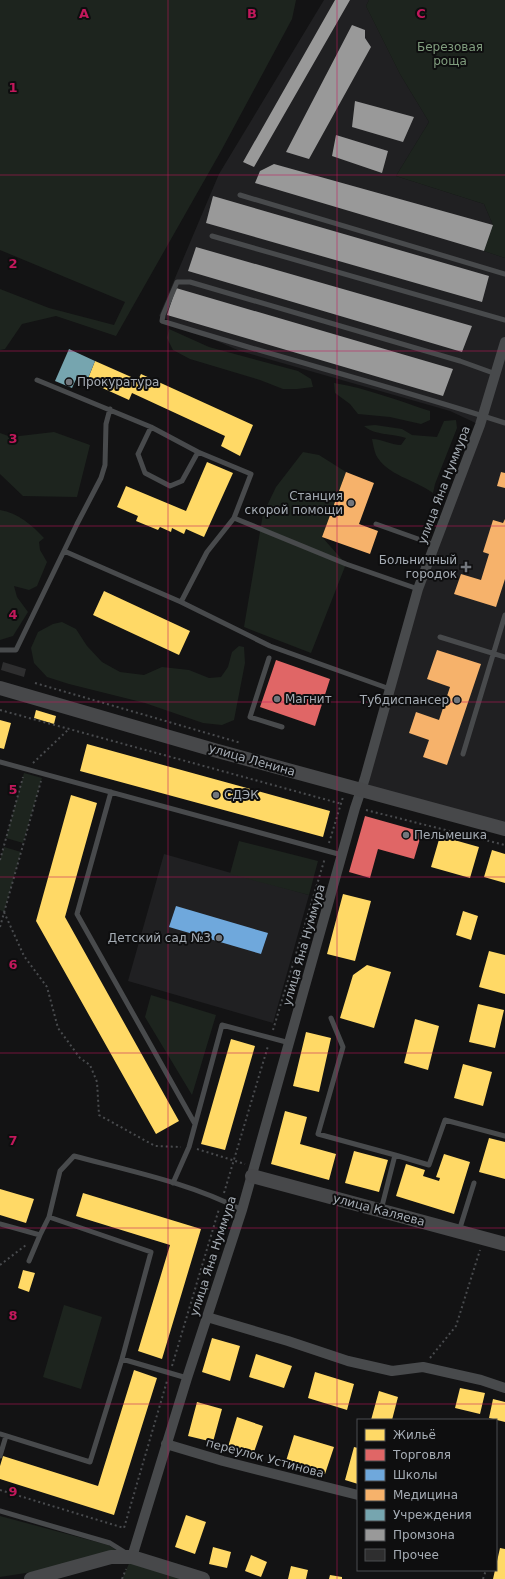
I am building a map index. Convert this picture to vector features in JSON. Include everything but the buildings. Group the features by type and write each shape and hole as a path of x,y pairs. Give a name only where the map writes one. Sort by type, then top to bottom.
{"main road":[{"name":"улица Ленина","path":"0,688 346,786 505,829"},
{"name":"улица Каляева","path":"253,1172 381,1211 505,1244"},
{"path":"31,1579 112,1557 132,1557 203,1579"}],"street":[{"name":"улица Яна Нуммура","path":"132,1557 166,1444 242,1210 418,589 483,416 505,342"},
{"path":"207,1317 356,1363 392,1371 423,1367 481,1380 505,1388"},
{"name":"переулок Устинова","path":"166,1444 223,1461 357,1495"}],"lane":[{"path":"240,195 505,274"},
{"path":"212,236 505,320"},
{"path":"496,374 460,361 190,282 177,282 163,315 162,321 224,341 339,373 505,423"},
{"path":"37,380 151,427 198,452 251,474 234,518 207,552 180,602"},
{"path":"0,650 16,650 101,478 105,464 106,424 110,409"},
{"path":"151,427 138,454 145,473 170,486 182,481 198,452"},
{"path":"234,518 346,564 418,589"},
{"path":"376,524 435,545"},
{"path":"64,551 180,602 270,646 390,689"},
{"path":"463,754 505,615"},
{"path":"440,637 505,657"},
{"path":"270,658 250,717 282,727"},
{"path":"0,762 342,856"},
{"path":"111,792 77,914 195,1124"},
{"path":"331,1018 343,1047 318,1134 429,1164 445,1120 505,1136"},
{"path":"173,1183 189,1147 222,1025 290,1044"},
{"path":"381,1211 395,1155"},
{"path":"29,1261 49,1217 60,1171 74,1156 173,1183 222,1199 242,1210"},
{"path":"459,1232 474,1184"},
{"path":"0,1456 3,1435 90,1462 122,1359 151,1252 49,1217"},
{"path":"0,1224 40,1235"},
{"path":"122,1359 187,1378"},
{"path":"0,1511 110,1543 132,1557"}],"path":[{"path":"34,683 244,744"},
{"path":"0,710 355,808 505,846"},
{"path":"0,860 26,769 69,729"},
{"path":"0,926 43,774"},
{"path":"0,1490 124,1528 346,786"},
{"path":"4,912 24,956 47,987 58,1028 80,1058 90,1065 97,1082 99,1115 155,1146 189,1147 234,1160 253,1172"},
{"path":"0,1265 24,1246 37,1242"},
{"path":"423,1367 456,1326 481,1248"}],"shaded area":[{"path":"324,0 369,0 366,6 400,74 429,122 396,176 484,204 493,225 484,251 505,258 505,829 361,790 418,589 480,425 450,411 240,351 159,316 219,174"},
{"name":"Детский сад №3","path":"164,854 309,895 273,1023 128,981"}],"green space":[{"path":"0,0 296,0 292,19 221,151 116,336 56,316 22,324 5,349 0,350 0,289 49,308 114,325 125,302 0,250"},
{"name":"Березовая роща","path":"369,0 505,0 505,258 484,251 493,225 484,204 396,176 429,122 400,74 366,6"},
{"path":"169,329 209,347 298,371 311,379 313,387 283,389 260,380 190,359 173,350 167,338"},
{"path":"334,383 370,391 430,411 430,420 421,424 390,417 358,414 350,404 335,393"},
{"path":"456,420 457,428 435,484 433,493 387,468 376,455 372,439 401,445 406,438 379,433 364,426 375,425 402,429 412,435 437,437 444,421"},
{"path":"54,432 90,445 77,497 23,496 0,474 0,433 11,437"},
{"path":"303,452 319,455 346,472 322,537 346,564 311,653 244,627 263,514 276,487"},
{"path":"0,510 13,514 24,520 44,538 39,542 40,550 47,562 37,586 29,590 14,586 17,597 28,612 13,636 0,640"},
{"path":"62,622 76,629 87,646 102,662 120,672 144,675 162,667 189,670 209,678 221,677 228,667 232,652 239,646 244,647 245,663 234,720 222,725 203,723 145,703 47,677 34,663 31,648 38,632 53,624"},
{"path":"24,773 42,778 23,843 6,838"},
{"path":"239,841 318,861 309,895 230,874"},
{"path":"4,847 21,852 4,912 0,910 0,860"},
{"path":"151,995 216,1015 192,1095 145,1017"},
{"path":"64,1305 102,1317 81,1389 43,1377"},
{"path":"0,1516 108,1545 118,1551 51,1569 0,1577"},
{"path":"132,1557 203,1579 122,1579"}],"place":[{"name":"Прокуратура","path":"69,382"},
{"name":"Станция скорой помощи","path":"351,503"},
{"name":"Больничный городок","path":"466,567"},
{"name":"Магнит","path":"277,699"},
{"name":"Тубдиспансер","path":"457,700"},
{"name":"СДЭК","path":"216,795"},
{"name":"Пельмешка","path":"406,835"},
{"name":"Детский сад №3","path":"219,938"}]}
